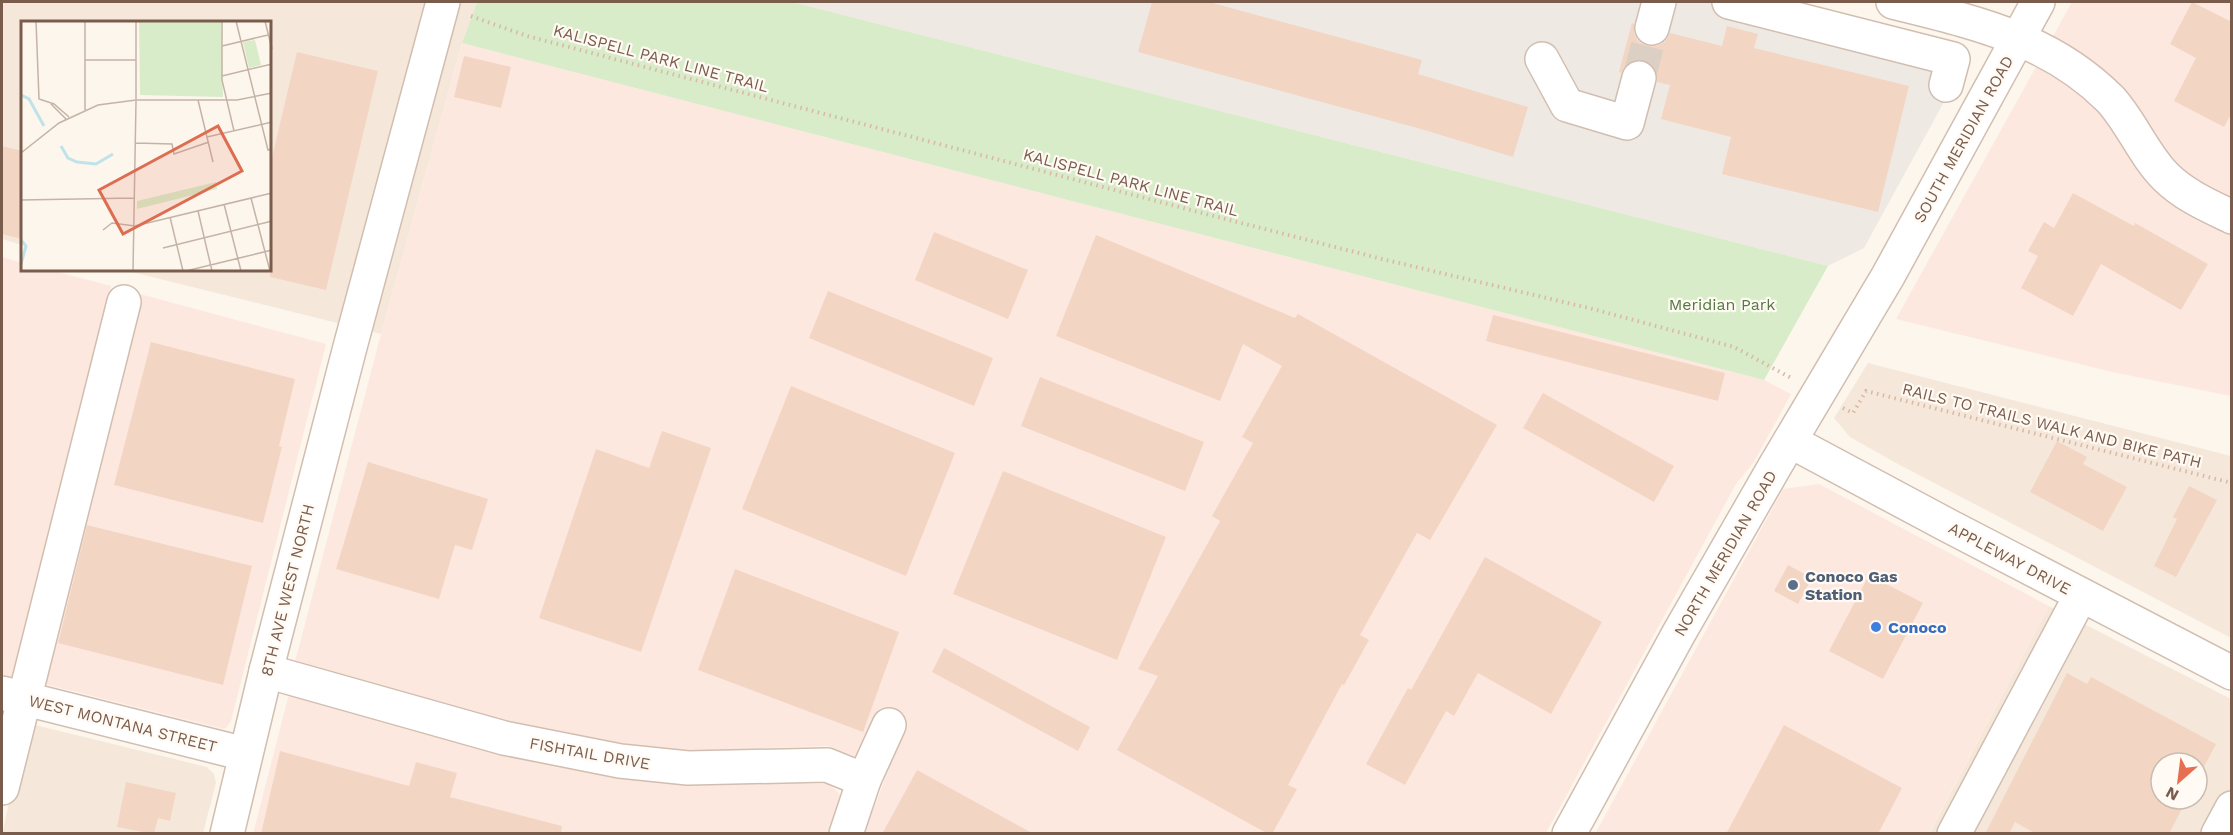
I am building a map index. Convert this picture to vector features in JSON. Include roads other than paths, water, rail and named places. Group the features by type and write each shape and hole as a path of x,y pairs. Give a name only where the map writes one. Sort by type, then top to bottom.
{"street":[{"path":"1728,2 1786,9 1891,44 1953,59 1946,85"},
{"name":"SOUTH MERIDIAN ROAD","path":"1888,276 2038,2"},
{"name":"8TH AVE WEST NORTH","path":"227,834 245,754 350,347 443,3"},
{"path":"1891,44 1897,3 1984,24 2052,54 2082,75 2111,100 2165,176 2196,199 2232,217"},
{"path":"1542,59 1567,105 1627,123 1639,78"},
{"name":"NORTH MERIDIAN ROAD","path":"1569,834 1679,633 1888,276"},
{"path":"2,788 13,696 124,302"},
{"name":"APPLEWAY DRIVE","path":"1790,441 2232,673"},
{"path":"1954,834 2081,595"},
{"name":"FISHTAIL DRIVE","path":"266,671 504,738 620,761 687,768 827,765 864,780"},
{"name":"WEST MONTANA STREET","path":"13,696 245,754"},
{"path":"846,834 864,780 889,725"},
{"path":"2218,834 2232,808"}],"tunnel":[{"path":"1639,78 1652,28"}],"place":[{"name":"Conoco Gas Station","path":"1793,585"},
{"name":"Conoco","path":"1876,627"}],"park label":[{"name":"Meridian Park","path":"1722,304"}]}
